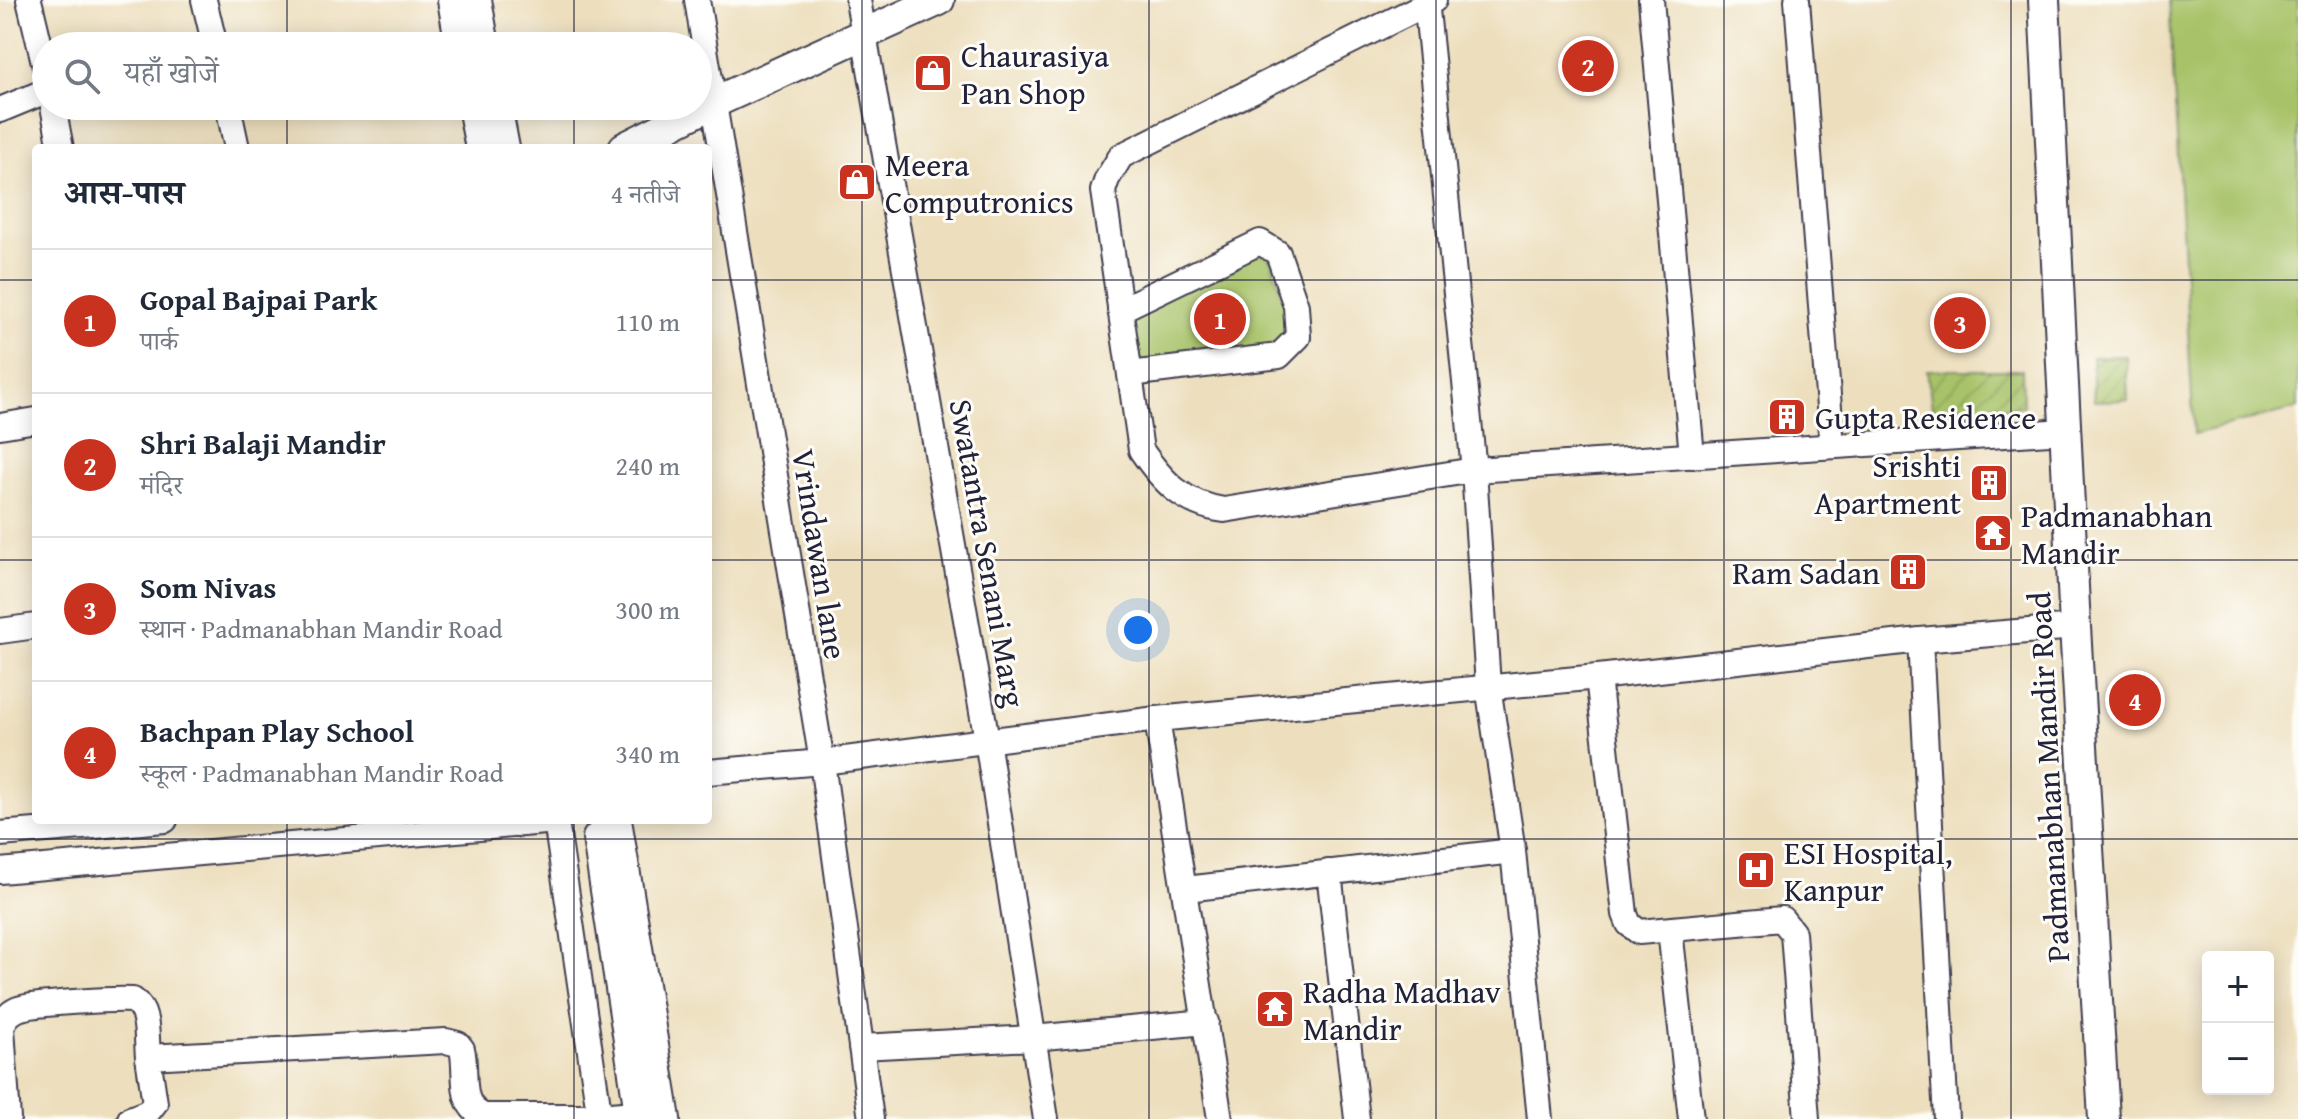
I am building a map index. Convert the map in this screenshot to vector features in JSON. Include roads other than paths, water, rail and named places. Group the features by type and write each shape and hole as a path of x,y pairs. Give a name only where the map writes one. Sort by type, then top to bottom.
{"street":[{"path":"29,0 37,32"},
{"path":"204,0 212,32"},
{"path":"453,0 459,32"},
{"path":"476,0 482,32"},
{"name":"Vrindawan lane","path":"697,0 703,32"},
{"name":"Swatantra Senani Marg","path":"858,0 987,740 1046,1119"},
{"path":"712,104 939,0"},
{"path":"1651,0 1692,456"},
{"path":"1797,0 1832,446"},
{"name":"Padmanabhan Mandir Road","path":"2044,0 2075,627 2104,1119"},
{"path":"1540,1119 1513,851 1488,686 1474,470 1429,1 1121,156 1103,191 1141,450 1160,478 1204,507 1224,510 1474,470 2065,431"},
{"name":"Vrindawan lane","path":"712,85 822,762 871,1119"},
{"path":"0,110 32,97"},
{"path":"56,120 60,144"},
{"path":"231,120 236,144"},
{"path":"476,120 480,144"},
{"path":"499,120 503,144"},
{"path":"632,144 679,120"},
{"path":"1120,310 1260,242 1278,253 1296,306 1298,337 1279,356 1130,374"},
{"path":"0,426 32,421"},
{"path":"0,631 32,627"},
{"path":"712,772 822,762 1157,719 1598,677 1920,640 2075,627"},
{"path":"1920,640 1946,1119"},
{"path":"1598,677 1625,914 1629,924 1639,932 1782,919 1790,927 1793,933 1807,1119"},
{"path":"1157,719 1220,1119"},
{"path":"0,834 118,824"},
{"path":"0,871 523,824"},
{"path":"556,824 600,1118"},
{"path":"597,824 653,1116"},
{"path":"616,824 653,1116"},
{"path":"1186,889 1513,851"},
{"path":"1329,872 1357,1119"},
{"path":"1670,930 1691,1119"},
{"path":"8,1119 2,1028 9,1015 16,1010 39,1006 133,1000 144,1015 155,1103 148,1112 130,1119"},
{"path":"861,1047 1033,1038 1206,1022"},
{"path":"148,1057 452,1041 462,1049 467,1100 478,1114 600,1118 653,1116"}],"place":[{"name":"Shri Balaji Mandir","path":"1588,66"},
{"name":"Chaurasiya Pan Shop","path":"933,73"},
{"name":"Meera Computronics","path":"857,182"},
{"name":"Gopal Bajpai Park","path":"1220,319"},
{"name":"Som Nivas","path":"1960,323"},
{"name":"Gupta Residence","path":"1787,417"},
{"name":"Srishti Apartment","path":"1989,483"},
{"name":"Padmanabhan Mandir","path":"1993,533"},
{"name":"Ram Sadan","path":"1908,572"},
{"name":"Bachpan Play School","path":"2135,700"},
{"name":"ESI Hospital, Kanpur","path":"1756,870"},
{"name":"Radha Madhav Mandir","path":"1275,1009"}]}
